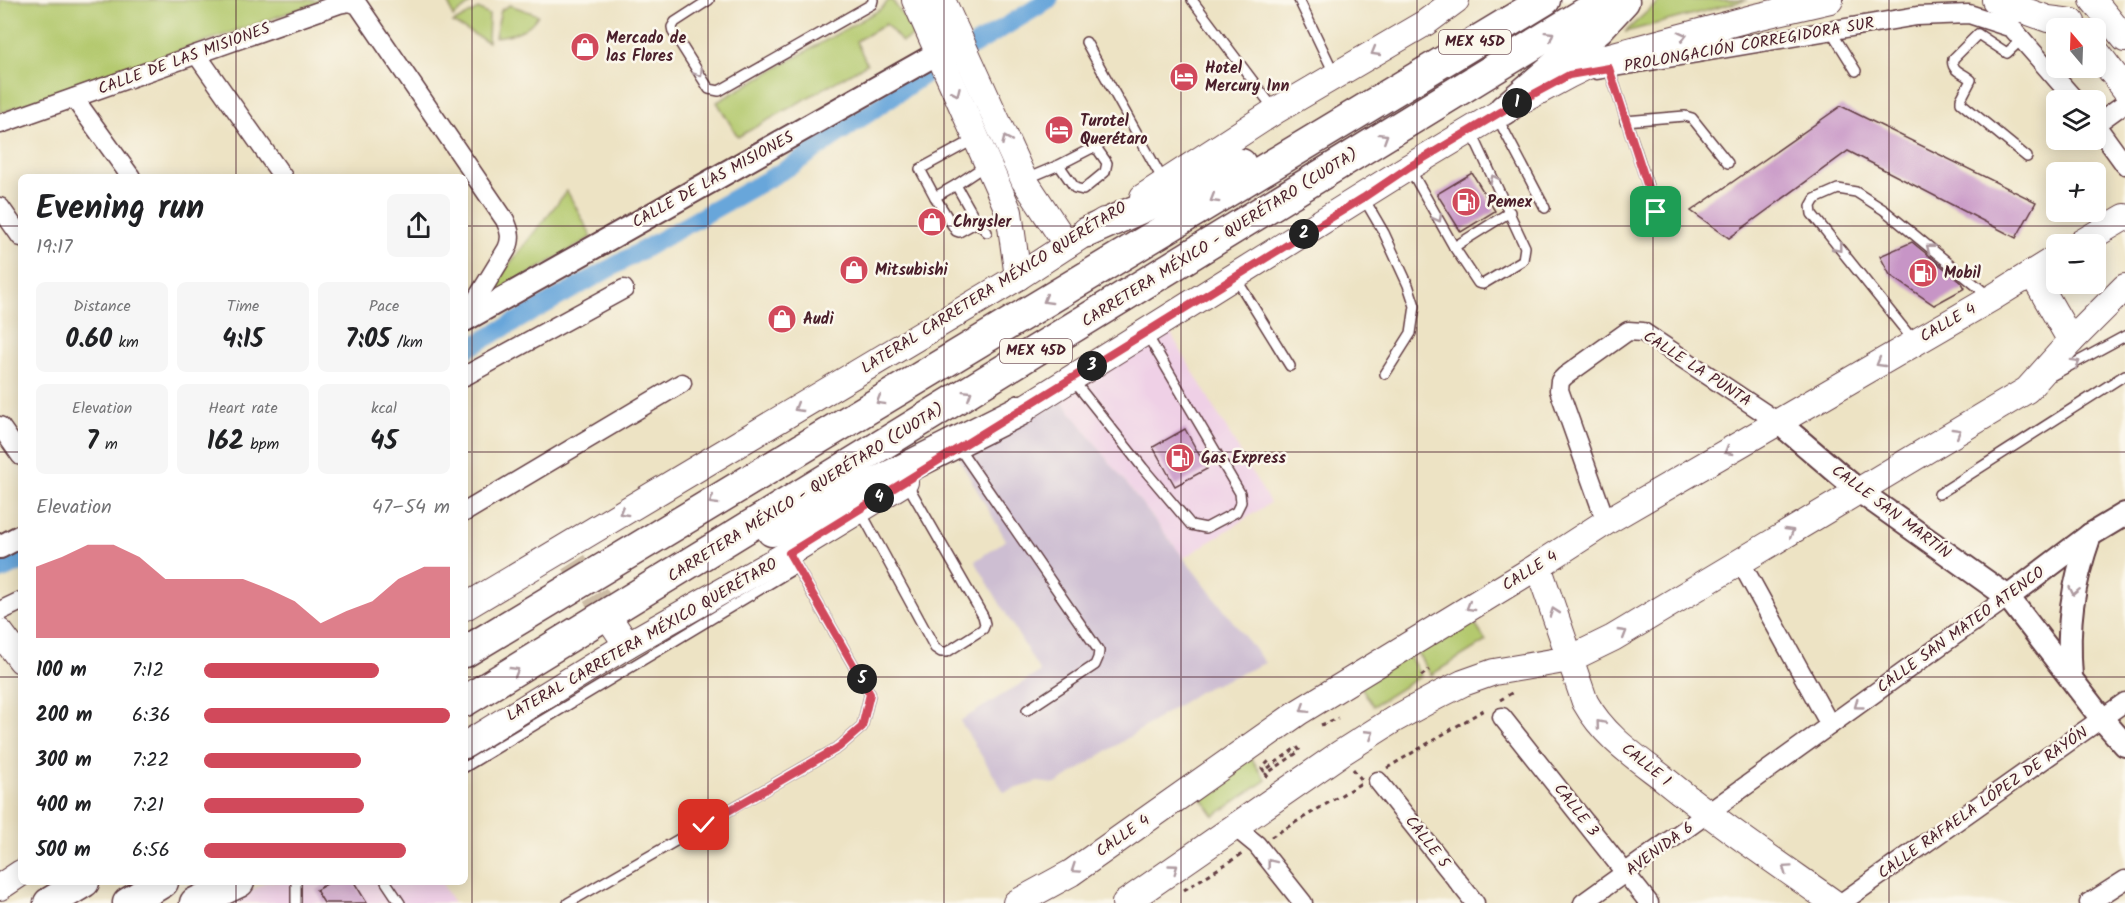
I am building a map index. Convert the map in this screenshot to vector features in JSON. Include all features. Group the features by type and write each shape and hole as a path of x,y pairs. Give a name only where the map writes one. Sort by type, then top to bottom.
{"highway":[{"path":"1405,84 1506,0"},
{"name":"MEX 45D","path":"468,650 1545,0"},
{"name":"CARRETERA MÉXICO - QUERÉTARO (CUOTA)","path":"468,700 1606,0"},
{"path":"1500,112 1598,29 1625,0"},
{"path":"1077,238 1354,114"},
{"path":"686,567 814,514 1021,411"},
{"path":"32,903 54,885"},
{"path":"49,903 79,885"},
{"path":"128,903 159,885"},
{"path":"195,903 233,885"}],"main road":[{"path":"915,0 950,46 1024,180 1077,238"},
{"path":"942,0 950,46 977,138 1009,212 1018,276"},
{"name":"LATERAL CARRETERA MÉXICO QUERÉTARO","path":"468,606 569,555 1018,276 1275,111 1425,23 1456,0"},
{"name":"LATERAL CARRETERA MÉXICO QUERÉTARO","path":"468,743 621,636 736,593 793,560 860,510 1500,112 1606,57 1830,0"},
{"path":"1995,0 2046,18"},
{"path":"2055,0 2069,18"},
{"path":"2099,4 2125,39"},
{"path":"2106,64 2125,89"},
{"path":"2096,234 2125,217"},
{"name":"CALLE 4","path":"1016,903 1071,873 1299,712 1606,522 1992,298 2046,264"},
{"path":"2032,273 2071,341"},
{"path":"1126,903 1341,753 1393,720 1463,683 1494,672 1570,658 1613,638 2027,390 2071,341 2125,287"},
{"name":"CALLE 1","path":"1538,566 1585,702 1595,720 1611,737 1707,814 1833,903"},
{"path":"0,632 18,656"},
{"path":"0,887 18,875"},
{"path":"204,903 234,885"}],"street":[{"name":"CALLE DE LAS MISIONES","path":"0,124 339,4 350,2 358,5 505,220 509,231 510,242 468,314"},
{"name":"PROLONGACIÓN CORREGIDORA SUR","path":"1569,75 1917,16 1969,14 2012,28 2066,90"},
{"name":"CALLE DE LAS MISIONES","path":"468,317 950,46"},
{"path":"197,55 281,174"},
{"path":"74,98 129,174"},
{"path":"2106,117 2125,103"},
{"path":"2106,138 2125,165"},
{"path":"0,207 18,233"},
{"path":"468,374 624,289"},
{"name":"CALLE LA PUNTA","path":"1606,522 1559,390 1560,381 1628,331 1643,332 1778,422"},
{"path":"468,510 682,383"},
{"name":"CALLE SAN MARTÍN","path":"1778,422 1859,491 2008,597 2102,720 2125,745"},
{"path":"0,426 18,452"},
{"name":"CALLE SAN MATEO ATENCO","path":"1707,814 2008,597 2090,535 2125,514"},
{"path":"2071,677 2068,641 2071,604 2078,569 2090,535"},
{"path":"0,547 18,538"},
{"path":"1740,561 1830,725"},
{"path":"0,611 18,602"},
{"name":"CALLE RAFAELA LÓPEZ DE RAYÓN","path":"1841,903 2125,702"},
{"name":"CALLE 3","path":"1502,717 1649,903"},
{"name":"CALLE 5","path":"1378,781 1475,903"},
{"name":"AVENIDA 6","path":"1583,903 1707,814"},
{"path":"1235,827 1257,845 1303,903"},
{"path":"2089,903 2125,879"}],"lane":[{"path":"709,0 675,22 672,27 709,89 714,92 872,4 873,0"},
{"path":"1192,0 1275,111"},
{"path":"1299,0 1335,75"},
{"path":"1831,31 1856,71"},
{"path":"2022,39 2007,52 1980,33 1953,59 1952,63 1954,68 1971,80 1961,103 2027,157"},
{"path":"1086,42 1165,183"},
{"path":"1609,68 1656,212"},
{"path":"1500,112 1545,208"},
{"path":"1625,121 1685,116 1692,118 1728,163"},
{"path":"1409,167 1454,247 1478,283 1483,284 1522,260 1525,247 1471,130"},
{"path":"977,138 921,167 920,171 956,231 959,232 977,222"},
{"path":"1024,180 1092,148 1098,150 1107,163 1105,172 1083,190 1075,188 1059,165"},
{"path":"935,197 988,163"},
{"path":"956,184 977,222 987,232"},
{"path":"1915,342 1812,214 1811,206 1815,199 1838,189 1856,192 1884,210 1992,298"},
{"path":"1363,198 1384,233 1415,306 1411,333 1385,374"},
{"path":"1454,247 1510,212"},
{"path":"1235,277 1290,366"},
{"path":"1072,378 1191,525 1206,528 1236,513 1241,502 1240,493 1145,333"},
{"path":"2027,390 2125,336"},
{"path":"1939,494 2125,375"},
{"path":"959,448 1099,651 1095,665 1027,710"},
{"path":"860,510 935,648 941,652 947,652 983,629 983,616 906,481"},
{"path":"568,903 839,747 862,727 870,694 793,560"},
{"path":"468,765 736,593"},
{"path":"296,885 296,903"},
{"path":"388,885 400,903"}],"path":[{"path":"1422,676 1429,670"},
{"path":"1313,729 1338,718"},
{"path":"1276,754 1262,768 1264,771 1298,747 1300,751 1266,774 1268,777 1295,759"},
{"path":"1341,753 1368,787 1378,781"}],"shaded area":[{"path":"1170,332 1270,503 1184,558 1060,398"},
{"path":"1060,398 1265,663 1202,690 1056,784 1038,782 1004,792 960,721 1040,672 975,561 1006,540 959,459"},
{"path":"261,885 443,885 454,903 231,903"}],"green space":[{"path":"0,0 325,0 0,113"},
{"path":"448,0 475,0 453,17"},
{"path":"889,0 892,0 916,34 902,42 886,24 856,41 867,64 738,137 717,102 881,9"},
{"path":"1660,0 1747,0 1625,32"},
{"path":"510,5 538,15 530,25 520,31 495,37 501,10"},
{"path":"478,9 489,15 488,42 453,23"},
{"path":"567,191 592,237 497,293 492,286"},
{"path":"1471,618 1486,641 1431,675 1416,651"},
{"path":"1409,655 1421,676 1373,706 1360,685"},
{"path":"1247,752 1266,780 1214,816 1195,789"}],"building":[{"path":"1841,106 2036,202 2016,238 1848,151 1729,238 1691,211"},
{"name":"Pemex","path":"1472,173 1495,211 1461,232 1437,194"},
{"name":"Mobil","path":"1912,242 1962,283 1965,288 1934,305 1890,275 1880,256"},
{"name":"Gas Express","path":"1185,429 1207,469 1175,486 1153,447"},
{"path":"325,885 356,885 367,903 324,903 316,890"}],"waterway":[{"path":"973,46 1049,0"},
{"path":"468,348 793,165 934,68"},
{"path":"0,571 18,563"}],"tunnel":[{"path":"574,562 615,627"}],"place":[{"name":"Mercado de las Flores","path":"585,47"},
{"name":"Hotel Mercury Inn","path":"1184,77"},
{"name":"Turotel Querétaro","path":"1059,130"},
{"name":"Pemex","path":"1466,202"},
{"name":"Chrysler","path":"932,222"},
{"name":"Mitsubishi","path":"854,270"},
{"name":"Mobil","path":"1923,273"},
{"name":"Audi","path":"782,319"},
{"name":"Gas Express","path":"1180,458"}],"route":[{"path":"704,825 839,747 862,727 870,694 789,553 1021,411 1409,167 1504,110 1569,75 1609,68 1656,212"}]}
